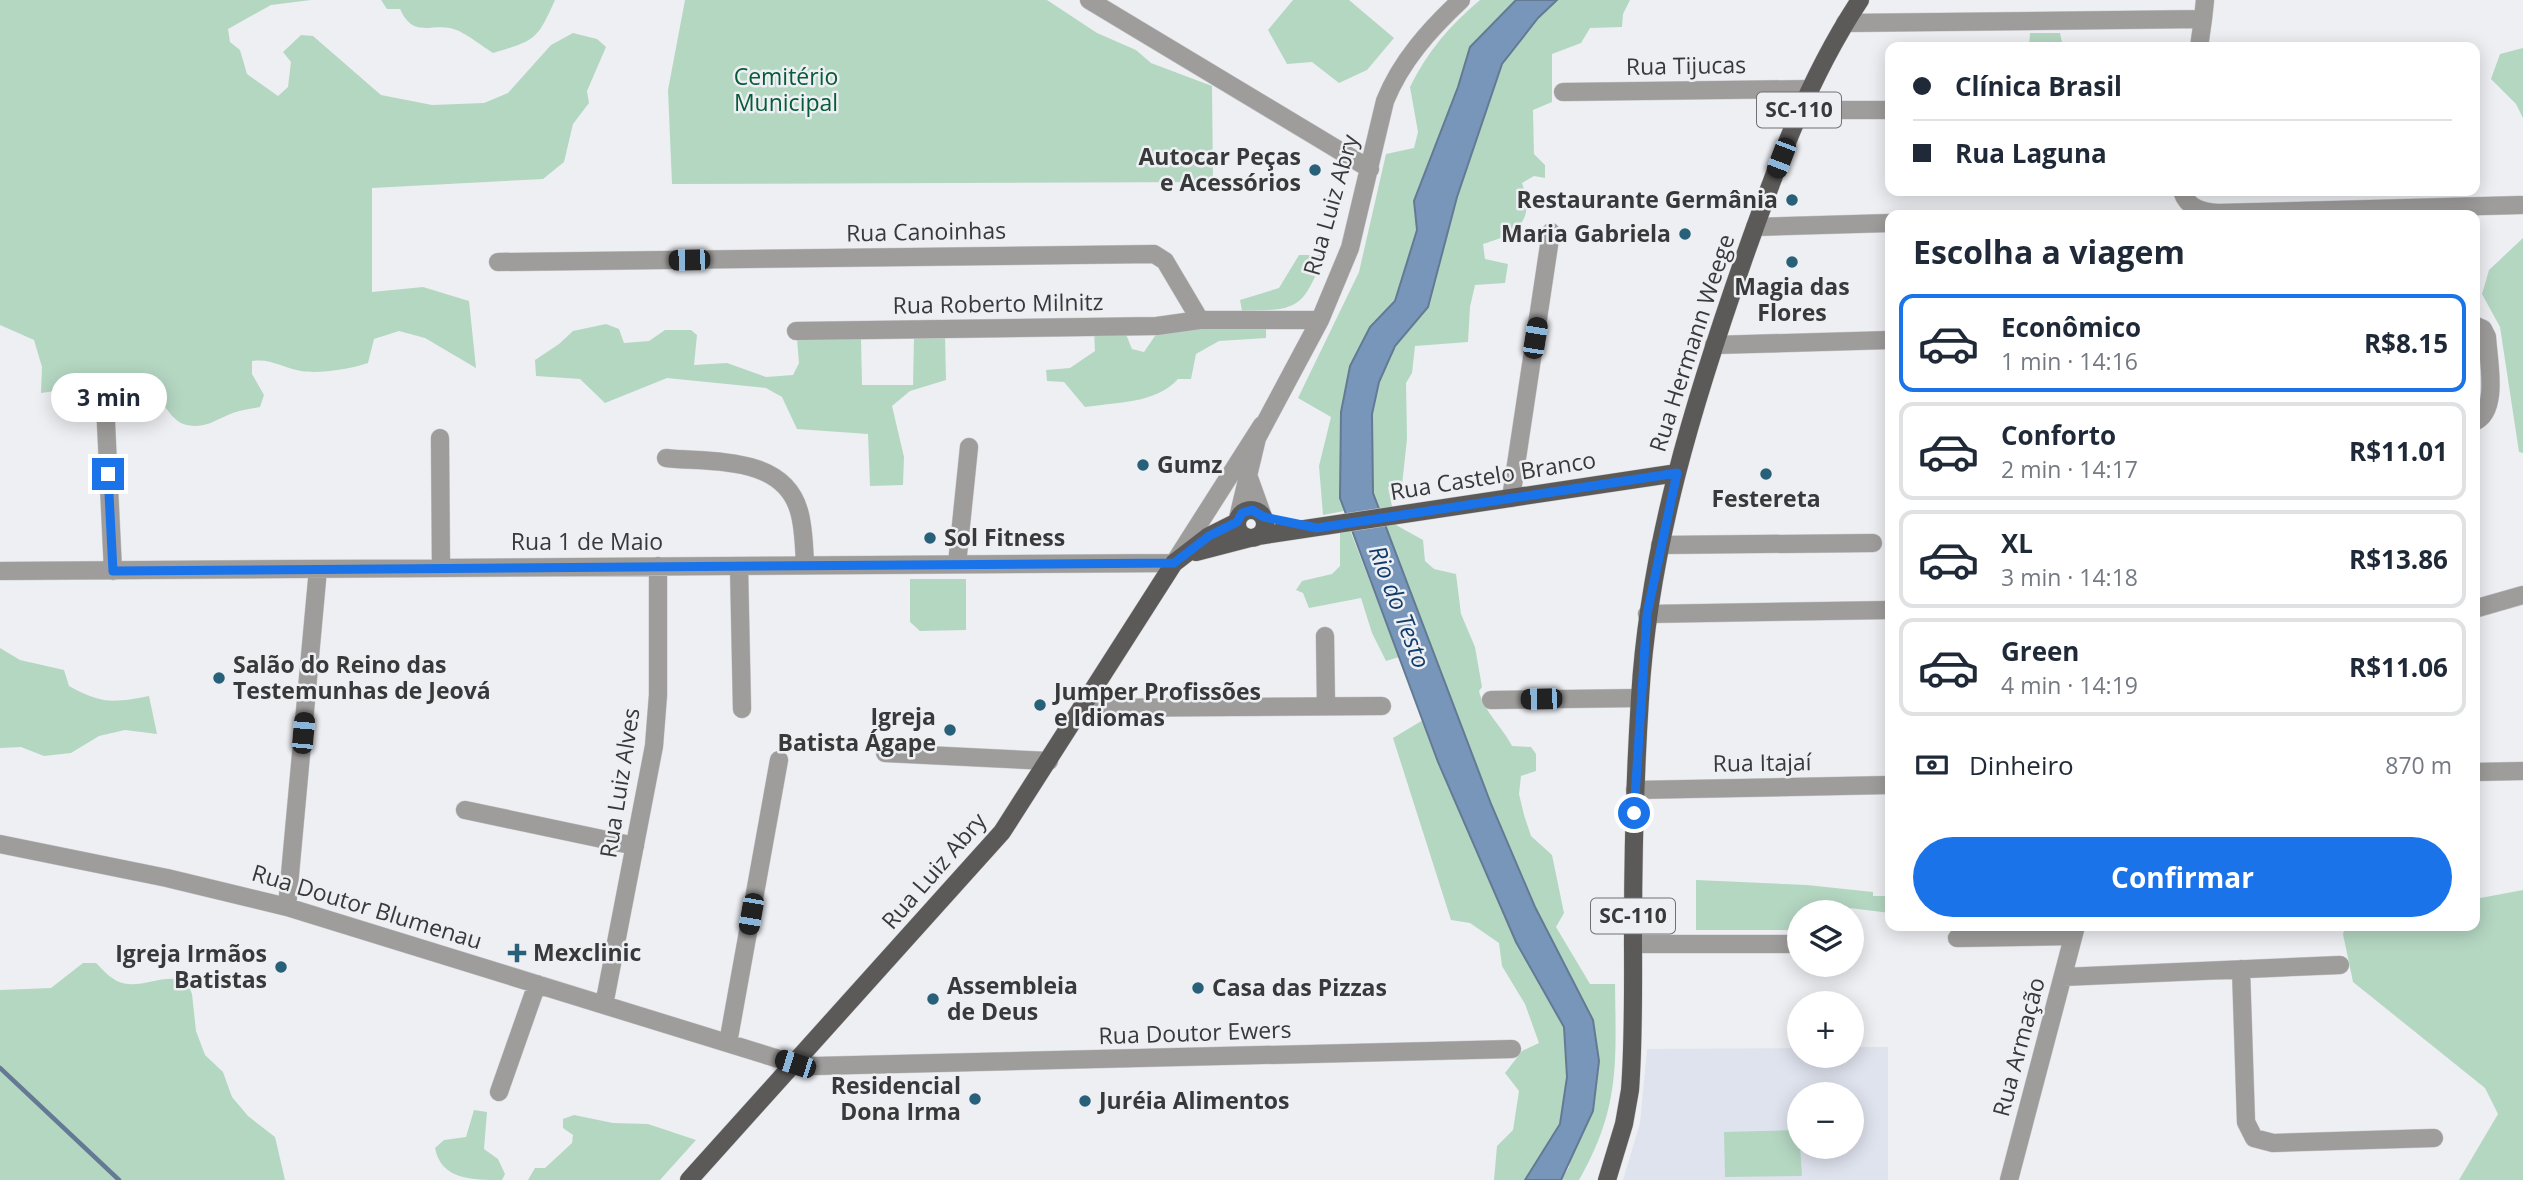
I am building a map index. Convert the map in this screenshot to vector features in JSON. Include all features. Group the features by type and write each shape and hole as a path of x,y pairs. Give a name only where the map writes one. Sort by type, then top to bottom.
{"main road":[{"name":"Rua Hermann Weege","path":"1606,1180 1625,1124 1630,1090 1635,790 1640,698 1647,614 1660,545 1677,473 1714,345 1755,227 1799,110 1860,0"},
{"name":"Rua Castelo Branco","path":"1254,537 1677,473"},
{"path":"1174,563 1212,546 1254,537 1265,528 1263,516 1249,510 1238,520 1240,533 1254,537"},
{"name":"Rua Castelo Branco","path":"1263,516 1317,528"},
{"name":"Rua Luiz Abry","path":"689,1180 984,854 1049,761 1174,563 1209,536 1238,520"}],"street":[{"path":"1090,0 1370,169"},
{"name":"Rua Luiz Abry","path":"1238,520 1247,473 1262,425 1320,320 1350,248 1385,101 1393,81 1428,33 1461,0"},
{"path":"2200,42 2205,0"},
{"path":"1845,23 2203,19"},
{"name":"Rua Tijucas","path":"1563,92 1809,89"},
{"path":"1799,110 1885,110"},
{"path":"2186,198 2204,210"},
{"path":"2332,210 2521,205"},
{"path":"1755,227 1885,223"},
{"path":"1511,498 1551,232"},
{"name":"Rua Canoinhas","path":"498,262 1154,254 1166,261 1200,320"},
{"path":"1200,320 1320,320"},
{"name":"Rua Roberto Milnitz","path":"796,331 1157,326 1200,320"},
{"path":"2480,328 2487,337 2489,401 2480,418"},
{"path":"1714,345 1885,340"},
{"path":"105,402 113,571"},
{"path":"1174,563 1262,425"},
{"path":"440,438 442,568"},
{"path":"957,564 969,447"},
{"path":"666,458 758,468 774,474 788,489 798,509 805,565"},
{"path":"1247,473 1263,516"},
{"path":"1660,545 1873,543"},
{"name":"Rua 1 de Maio","path":"0,571 1174,563"},
{"name":"Rua Luiz Alves","path":"604,1004 657,721 658,566"},
{"path":"739,566 742,709"},
{"path":"287,907 318,569"},
{"path":"2480,607 2523,595"},
{"path":"1647,614 1885,610"},
{"path":"1325,636 1326,706"},
{"path":"1491,700 1640,698"},
{"path":"1082,708 1382,706"},
{"path":"885,752 1049,761"},
{"path":"728,1043 779,760"},
{"path":"2480,772 2523,771"},
{"name":"Rua Itajaí","path":"1635,790 1885,785"},
{"path":"465,810 635,846"},
{"name":"Rua Doutor Blumenau","path":"0,844 167,878 287,907 795,1064"},
{"path":"1957,938 2074,931"},
{"name":"Rua Armação","path":"2010,1180 2074,931"},
{"path":"1633,944 1787,944"},
{"path":"2063,977 2340,965"},
{"path":"2241,969 2246,1122 2254,1138 2273,1143 2434,1138"},
{"path":"499,1092 537,984"},
{"name":"Rua Doutor Ewers","path":"795,1064 835,1068 1512,1049"}],"shaded area":[{"path":"1864,1047 1888,1047 1888,1180 1623,1180 1640,1123 1647,1049 1787,1048 1787,1068 1864,1068"}],"green space":[{"path":"0,0 311,0 271,5 228,29 230,42 240,50 247,74 278,96 288,87 291,62 283,52 301,35 313,36 381,95 432,105 484,103 508,93 551,45 573,33 597,39 606,47 587,91 589,103 573,124 564,162 543,179 372,188 372,292 423,287 469,301 476,368 425,338 399,331 374,339 368,363 353,367 309,372 265,361 252,361 252,374 264,395 260,407 236,412 206,425 194,426 177,420 154,397 141,391 99,386 41,393 42,367 34,340 0,325"},
{"path":"381,0 555,0 544,23 533,37 493,53 459,31 412,25 400,9 387,9"},
{"name":"Cemitério Municipal","path":"685,0 1047,0 1097,33 1136,50 1151,63 1212,86 1213,182 672,184 668,90"},
{"path":"1293,0 1349,0 1394,38 1367,70 1339,83 1312,62 1287,64 1268,30"},
{"path":"1480,0 1516,0 1470,48 1458,87 1414,201 1417,230 1395,301 1370,327 1340,445 1340,498 1344,511 1323,515 1319,466 1331,417 1298,398 1359,272 1386,154 1414,148 1418,132 1410,87 1440,40"},
{"path":"1557,0 1630,0 1623,14 1622,27 1590,28 1581,43 1552,54 1552,102 1533,110 1534,154 1545,165 1545,178 1534,176 1522,183 1527,207 1520,224 1505,236 1483,244 1485,259 1508,264 1505,283 1475,285 1470,307 1468,342 1415,346 1412,373 1406,383 1407,439 1402,485 1388,487 1396,525 1423,540 1425,561 1434,569 1456,574 1461,614 1475,647 1482,687 1479,691 1481,698 1512,746 1531,747 1536,754 1536,771 1521,776 1519,794 1531,836 1552,855 1564,913 1556,927 1590,984 1615,984 1615,1062 1609,1107 1602,1130 1579,1180 1561,1180 1569,1167 1593,1020 1535,907 1491,804 1373,493 1372,414 1379,382 1395,346 1428,307 1457,197 1502,64 1538,18"},
{"path":"2030,33 2060,33 2062,42 2029,42"},
{"path":"2523,48 2523,118 2516,104 2491,79 2500,54"},
{"path":"2523,238 2523,453 2519,452 2500,327 2482,294 2489,270"},
{"path":"1299,255 1325,255 1310,286 1297,303 1277,309 1242,311 1240,300 1279,288"},
{"path":"606,324 619,329 624,343 649,341 665,330 691,330 697,335 694,365 727,363 766,377 793,375 799,363 797,339 861,338 862,385 913,385 914,337 945,336 946,380 910,391 892,406 904,457 903,485 870,486 868,434 797,429 782,397 766,388 667,378 605,403 580,379 536,376 535,360 573,331"},
{"path":"1203,327 1266,328 1266,338 1219,341 1196,354 1191,379 1178,379 1169,387 1147,398 1085,407 1064,382 1047,381 1046,370 1070,368 1095,351 1094,331 1125,332 1132,349 1144,352 1157,333"},
{"path":"1350,530 1399,657 1386,661 1372,633 1361,598 1309,608 1303,593 1296,590 1302,581 1332,574 1340,566 1340,533"},
{"path":"910,579 966,579 966,630 920,631 910,622"},
{"path":"0,648 20,660 64,670 69,686 99,699 116,701 149,696 157,734 125,730 99,736 71,753 44,756 21,747 0,748"},
{"path":"1423,720 1516,942 1564,1027 1567,1077 1560,1124 1525,1180 1494,1180 1497,1146 1513,1130 1519,1091 1505,1073 1522,1051 1539,1043 1525,1004 1502,966 1499,943 1470,923 1451,920 1393,738"},
{"path":"1696,880 1807,885 1873,892 1873,896 1885,896 1885,912 1864,910 1864,900 1787,900 1787,930 1696,930"},
{"path":"2523,890 2523,1180 2459,1180 2498,1114 2485,1088 2353,982 2343,934 2344,931 2480,931 2480,898"},
{"path":"83,963 96,963 111,977 125,984 169,979 187,982 192,994 196,1031 205,1055 223,1072 232,1097 248,1116 275,1137 285,1180 0,1180 0,990 51,988"},
{"path":"474,1110 487,1112 484,1149 498,1159 505,1174 502,1180 460,1176 444,1167 438,1159 435,1148 444,1140 466,1137"},
{"path":"574,1115 613,1123 648,1124 696,1140 660,1180 528,1180 535,1168 545,1168 572,1143 573,1135 563,1128 563,1119"},
{"path":"1787,1130 1787,1159 1801,1159 1802,1176 1725,1177 1724,1132"}],"water":[{"name":"Rio do Testo","path":"1516,0 1557,0 1538,18 1502,64 1457,197 1428,307 1395,346 1379,382 1372,414 1373,493 1491,804 1535,907 1593,1020 1599,1061 1593,1111 1561,1180 1525,1180 1560,1124 1567,1077 1564,1027 1516,942 1438,762 1340,498 1341,412 1350,366 1370,327 1395,301 1417,230 1414,201 1458,87 1470,47"}],"waterway":[{"path":"0,1068 119,1180"}],"place":[{"name":"Autocar Peças e Acessórios","path":"1315,170"},
{"name":"Restaurante Germânia","path":"1792,200"},
{"name":"Maria Gabriela","path":"1685,234"},
{"name":"Magia das Flores","path":"1792,262"},
{"name":"Gumz","path":"1143,465"},
{"name":"Festereta","path":"1766,474"},
{"name":"Sol Fitness","path":"930,538"},
{"name":"Salão do Reino das Testemunhas de Jeová","path":"219,678"},
{"name":"Jumper Profissões e Idiomas","path":"1040,705"},
{"name":"Igreja Batista Ágape","path":"950,730"},
{"name":"Mexclinic","path":"517,953"},
{"name":"Igreja Irmãos Batistas","path":"281,967"},
{"name":"Casa das Pizzas","path":"1198,988"},
{"name":"Assembleia de Deus","path":"933,999"},
{"name":"Residencial Dona Irma","path":"975,1099"},
{"name":"Juréia Alimentos","path":"1085,1101"}],"route":[{"path":"108,474 113,571 1174,563 1195,545 1237,522 1242,513 1249,510 1256,510 1264,517 1317,528 1677,473 1647,614 1634,813"}]}
